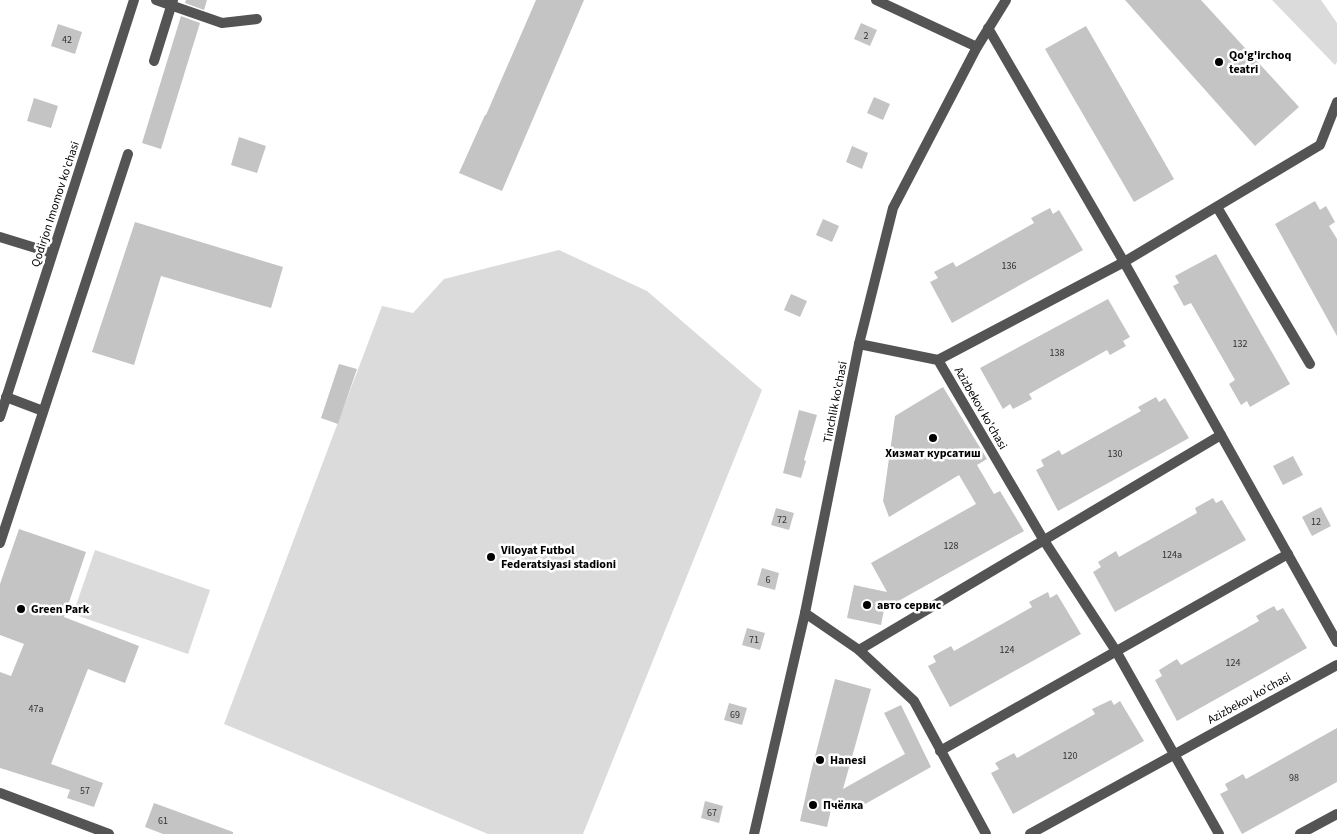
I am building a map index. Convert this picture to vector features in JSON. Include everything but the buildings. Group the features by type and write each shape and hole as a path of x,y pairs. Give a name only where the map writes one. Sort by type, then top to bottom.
{"street":[{"name":"Qodirjon Imomov ko'chasi","path":"0,417 134,0"},
{"path":"156,0 172,3 222,23 257,19"},
{"path":"876,0 977,47"},
{"name":"Tinchlik ko'chasi","path":"754,834 805,613 859,344 894,208 977,47 1006,0"},
{"path":"154,61 172,3"},
{"path":"988,28 1124,262 1337,642"},
{"path":"938,360 1124,262 1320,145 1337,102"},
{"path":"0,543 128,154"},
{"path":"1217,207 1310,364"},
{"path":"0,237 52,253"},
{"name":"Azizbekov ko'chasi","path":"859,344 938,360 1043,539 1116,650 1173,754 1220,834"},
{"path":"6,397 43,411"},
{"path":"859,650 1221,435"},
{"path":"940,751 1288,554"},
{"path":"805,613 859,650 914,701 986,834"},
{"name":"Azizbekov ko'chasi","path":"1030,834 1337,664"},
{"path":"0,793 110,834"},
{"path":"1300,834 1337,814"}],"shaded area":[{"path":"1272,0 1321,0 1337,23 1337,62 1335,65"},
{"name":"Viloyat Futbol Federatsiyasi stadioni","path":"559,250 647,291 762,390 583,834 488,834 224,724 382,306 413,313 444,279"},
{"path":"95,550 210,590 188,654 73,614"}],"place":[{"name":"Qo'g'irchoq teatri","path":"1219,62"},
{"name":"Хизмат курсатиш","path":"933,438"},
{"name":"Viloyat Futbol Federatsiyasi stadioni","path":"491,557"},
{"name":"авто сервис","path":"867,605"},
{"name":"Green Park","path":"21,609"},
{"name":"Hanesi","path":"820,760"},
{"name":"Пчёлка","path":"813,805"}]}
